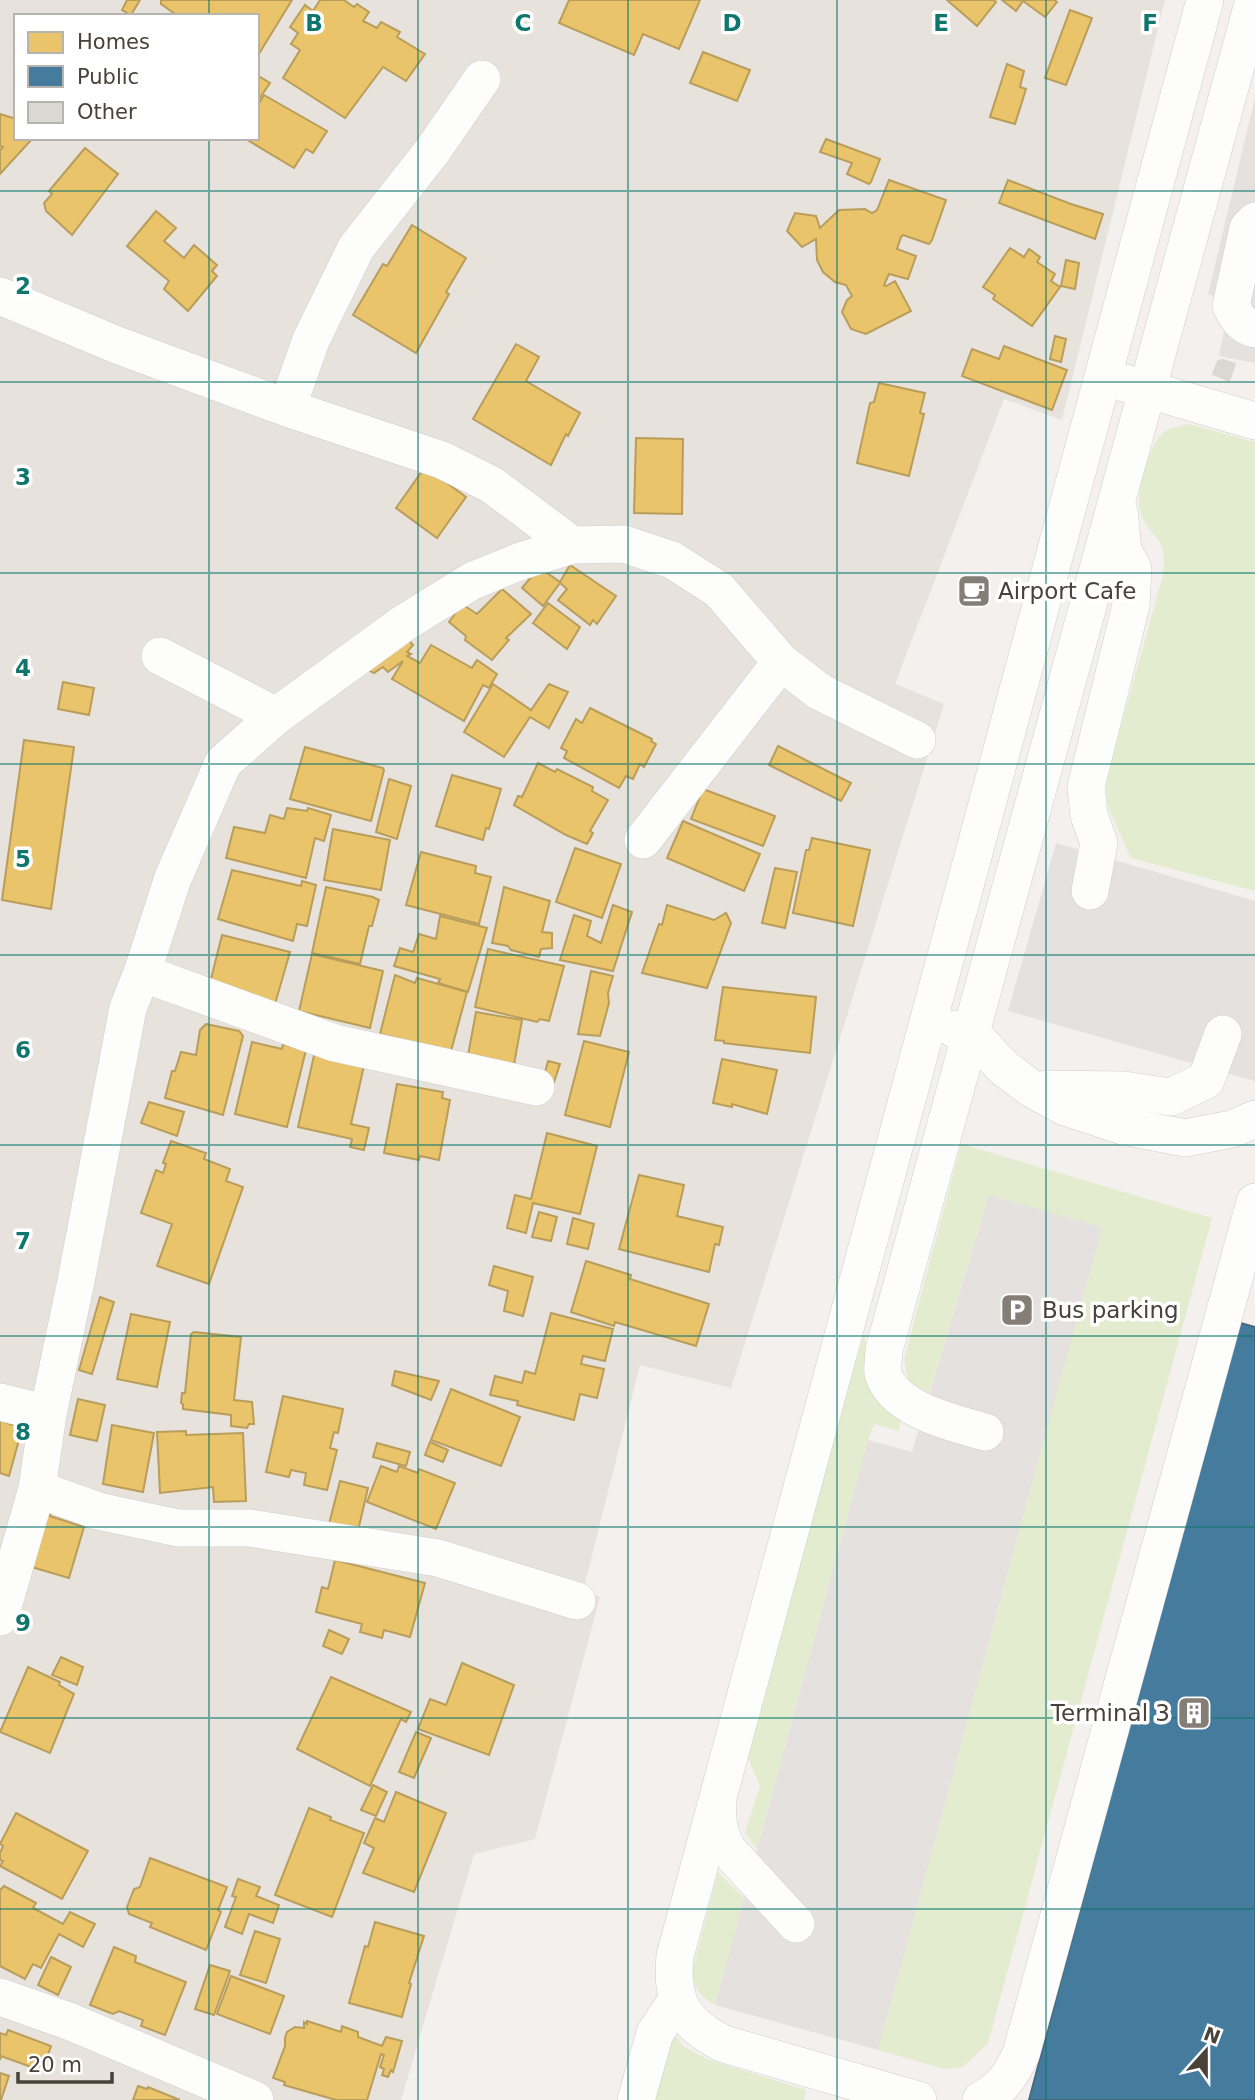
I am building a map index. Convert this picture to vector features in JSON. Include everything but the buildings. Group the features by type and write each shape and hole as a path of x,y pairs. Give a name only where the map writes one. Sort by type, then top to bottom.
{"street":[{"path":"918,2100 825,2087 704,2034 688,2019 677,2000 672,1978 675,1956 1205,0"},
{"path":"985,1432 927,1415 897,1395 883,1373 884,1350 1149,390 1246,67 1254,0"},
{"path":"1190,52 1246,67"},
{"path":"287,408 311,340 356,248 433,150 482,79"},
{"path":"1255,221 1248,228 1231,306 1246,327 1255,329"},
{"path":"0,296 117,345 287,408 442,460 492,485 572,545"},
{"path":"1102,376 1255,421"},
{"path":"1090,891 1099,843 1089,816 1086,787 1131,605 1133,569 1123,551 1118,500"},
{"path":"0,1617 37,1489 48,1414 128,1008 173,878 223,763 276,716 404,623 472,581 521,561 572,545 624,544 672,560 719,590 781,662 820,692 917,740"},
{"path":"160,656 276,716"},
{"path":"643,840 781,662"},
{"path":"142,973 335,1043 536,1087"},
{"path":"928,1021 972,1034 1004,1068 1032,1089 1065,1107 1124,1126 1185,1138 1232,1129 1255,1119"},
{"path":"1032,1089 1124,1090 1171,1097 1206,1080 1223,1034"},
{"path":"991,2097 1012,2075 1021,2054 1255,1202"},
{"path":"0,1402 48,1414"},
{"path":"37,1489 98,1511 178,1528 249,1528 438,1559 577,1601"},
{"path":"718,1796 717,1824 724,1844 796,1924"},
{"path":"0,1997 71,2022 255,2100"},
{"path":"636,2100 655,2033 677,2000"}],"shaded area":[{"path":"0,0 1165,0 1062,420 1004,399 895,684 944,704 731,1388 640,1365 583,1591 600,1597 535,1839 474,1854 401,2100 0,2100"},
{"path":"1255,98 1255,363 1219,356 1229,304 1208,294"},
{"path":"1056,843 1255,901 1255,1081 1008,1011"},
{"path":"989,1195 1102,1227 878,2050 715,2005 868,1440 912,1452"}],"green space":[{"path":"1188,424 1255,442 1255,891 1131,858 1109,809 1105,784 1163,575 1161,544 1140,511 1142,480 1150,455 1161,435 1169,429"},
{"path":"961,1144 1212,1218 988,2043 963,2067 945,2069 878,2050 1032,1485 989,1195 929,1393 908,1381 904,1360"},
{"path":"864,1334 873,1382 901,1413 899,1431 874,1424 868,1440 757,1849 745,1833 760,1786 745,1751"},
{"path":"718,1872 744,1898 715,2005 699,1992 692,1972"},
{"path":"671,2029 684,2047 709,2060 806,2090 804,2100 649,2100"}],"place":[{"name":"Airport Cafe","path":"974,591"},
{"name":"Bus parking","path":"1017,1310"},
{"name":"Terminal 3","path":"1194,1713"}]}
